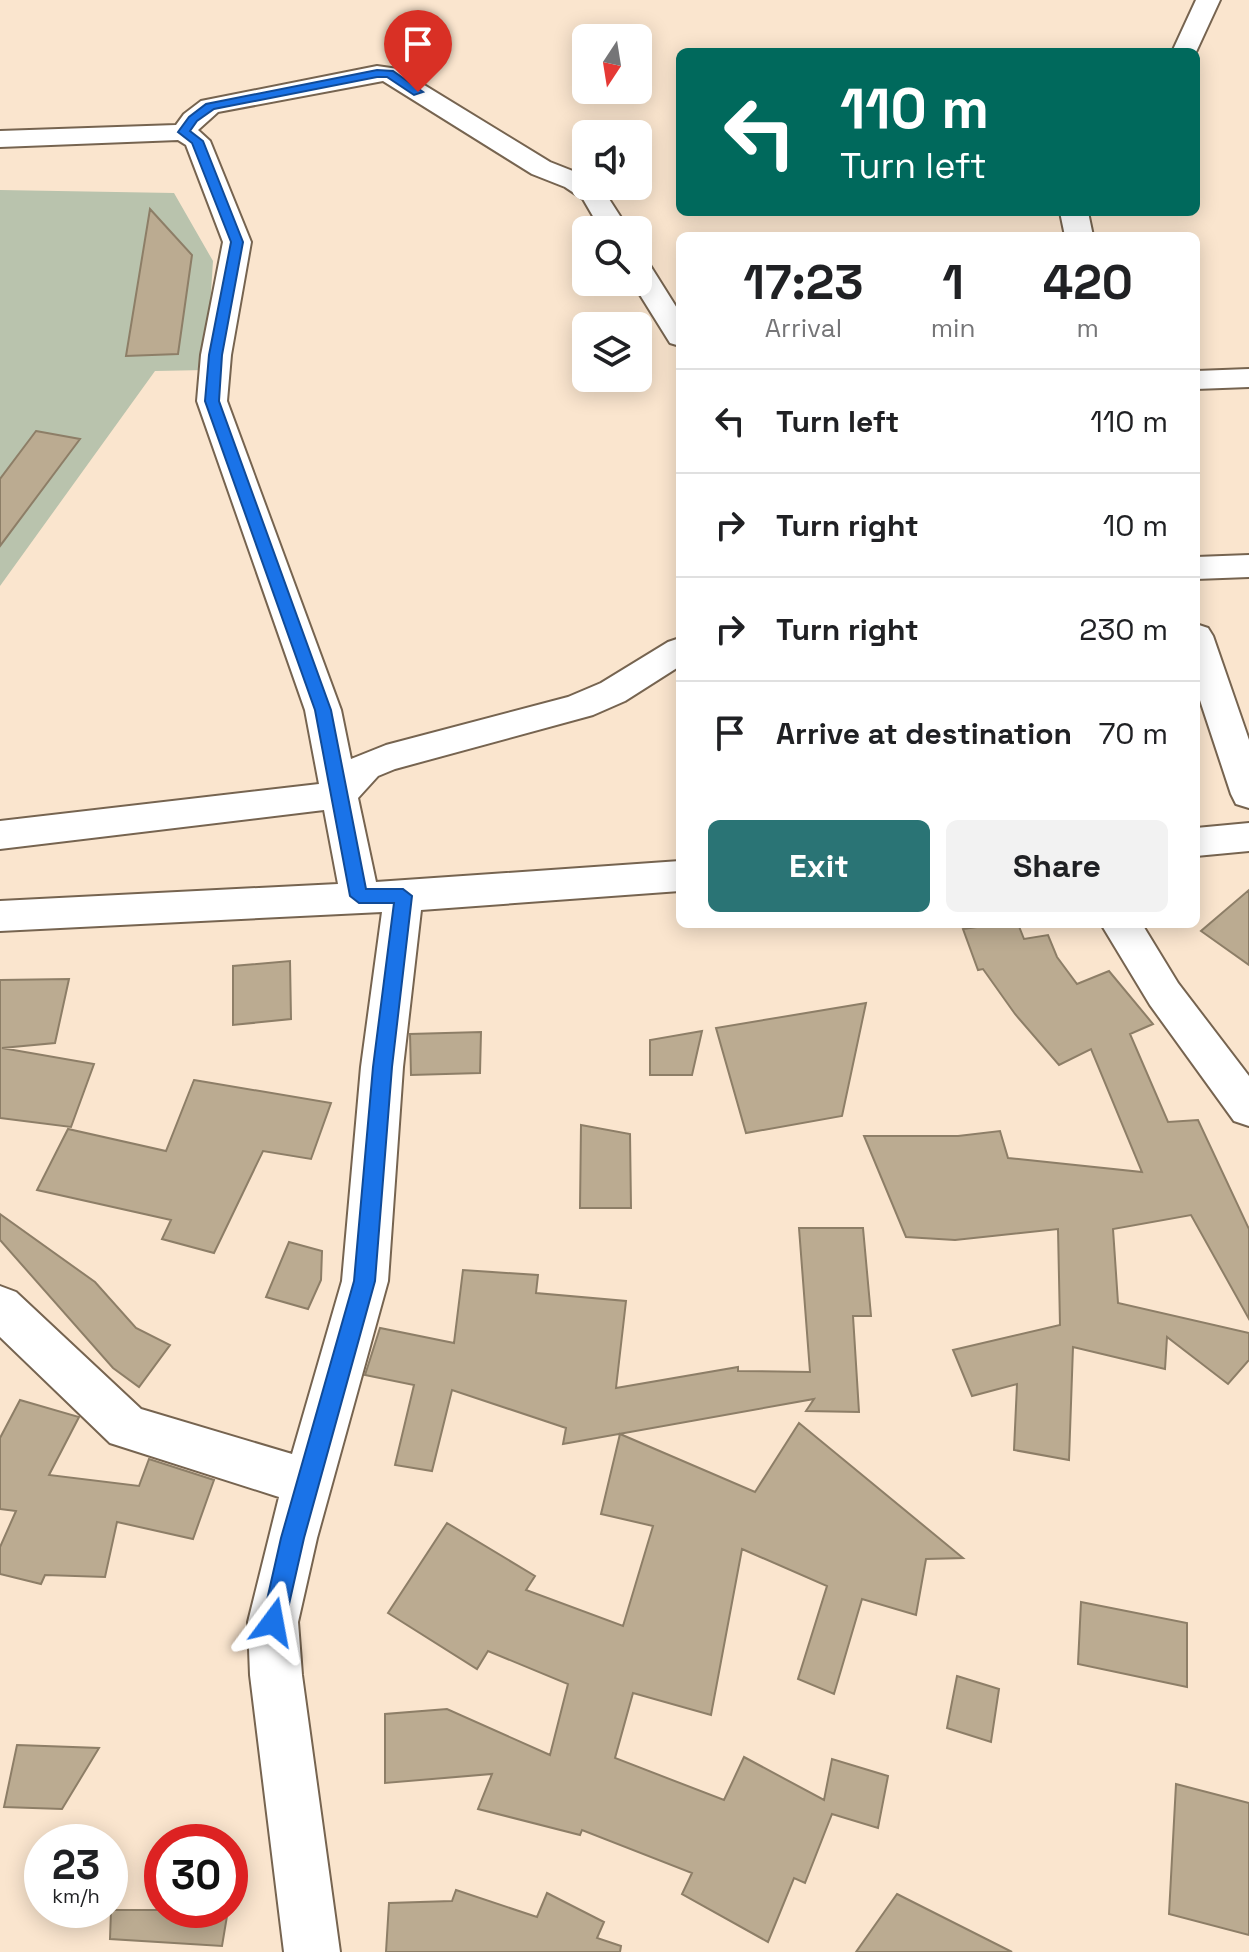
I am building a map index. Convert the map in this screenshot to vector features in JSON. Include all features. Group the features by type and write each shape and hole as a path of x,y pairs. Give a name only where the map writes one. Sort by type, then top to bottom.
{"street":[{"path":"1186,48 1208,0"},
{"path":"184,132 199,113 210,106 377,73 389,74 541,168 583,187 593,194 606,216"},
{"path":"0,139 184,132 197,141 237,242 216,355 212,401 323,710 339,795 381,896 382,1067 365,1281 308,1483 273,1622 276,1675 312,1952"},
{"path":"652,291 676,330"},
{"path":"1200,380 1249,378"},
{"path":"1200,568 1249,566"},
{"path":"1200,648 1249,794"},
{"path":"0,835 339,795 365,767 386,758 580,706 613,692 676,653"},
{"path":"1200,842 1249,837"},
{"path":"0,916 676,876"},
{"path":"1123,928 1164,994 1249,1108"},
{"path":"0,1307 127,1427 308,1483"}],"green space":[{"path":"0,190 174,193 213,261 206,370 155,371 0,586"}],"building":[{"path":"150,209 192,255 178,354 126,356"},
{"path":"36,431 80,439 0,546 0,479"},
{"path":"1249,890 1249,965 1201,931"},
{"path":"1020,928 1024,939 1048,935 1057,957 1077,984 1109,971 1153,1024 1130,1034 1168,1122 1198,1120 1249,1229 1249,1319 1191,1215 1113,1229 1118,1303 1249,1333 1249,1360 1228,1384 1167,1337 1165,1369 1073,1347 1069,1460 1014,1450 1017,1384 972,1396 953,1350 1060,1325 1058,1229 955,1240 906,1237 864,1136 958,1136 1000,1131 1008,1158 1142,1172 1091,1049 1059,1065 1015,1014 983,969 978,970 963,929"},
{"path":"290,961 291,1019 233,1025 233,966"},
{"path":"69,979 55,1043 2,1048 94,1064 71,1127 0,1118 0,980"},
{"path":"866,1003 842,1116 746,1133 716,1028"},
{"path":"702,1031 692,1075 650,1075 650,1040"},
{"path":"481,1032 480,1073 411,1075 410,1034"},
{"path":"194,1080 331,1103 311,1159 263,1151 214,1253 162,1239 171,1220 37,1190 68,1129 166,1151"},
{"path":"581,1125 630,1134 631,1208 580,1208"},
{"path":"0,1214 95,1282 136,1328 170,1345 139,1387 113,1368 0,1240"},
{"path":"799,1228 863,1228 871,1316 853,1316 859,1412 806,1411 814,1399 563,1444 566,1428 452,1390 432,1471 395,1465 414,1385 365,1375 380,1328 454,1343 463,1270 538,1275 536,1293 626,1301 616,1388 738,1367 738,1371 810,1372"},
{"path":"289,1242 322,1251 321,1280 308,1309 266,1297"},
{"path":"20,1400 79,1417 49,1475 139,1486 149,1459 214,1480 193,1539 117,1522 105,1577 45,1575 41,1584 0,1574 0,1547 16,1511 0,1509 0,1438"},
{"path":"799,1423 963,1558 926,1559 916,1615 862,1599 834,1694 798,1679 827,1586 742,1549 711,1715 633,1693 615,1758 724,1800 744,1757 824,1800 832,1759 888,1776 878,1828 832,1814 805,1883 794,1878 768,1942 682,1894 692,1873 582,1830 580,1835 478,1809 492,1774 385,1783 385,1714 447,1709 550,1755 568,1684 488,1651 477,1669 388,1613 447,1523 535,1576 526,1590 623,1626 653,1526 601,1514 620,1434 755,1492"},
{"path":"1081,1602 1187,1623 1187,1687 1078,1664"},
{"path":"957,1676 999,1689 991,1742 947,1728"},
{"path":"17,1745 99,1748 62,1809 4,1807"},
{"path":"1176,1784 1249,1803 1249,1935 1169,1914"},
{"path":"456,1890 537,1917 547,1893 604,1922 597,1938 621,1946 620,1952 386,1952 389,1903 452,1901"},
{"path":"897,1894 1012,1952 856,1952"},
{"path":"128,1910 144,1910 144,1928 225,1928 222,1946 110,1939 110,1928 128,1928"}],"route":[{"path":"273,1622 292,1538 365,1281 382,1067 403,896 359,896 323,710 212,401 216,355 237,242 197,141 184,132 193,119 210,106 377,73 389,74 418,92"}]}
